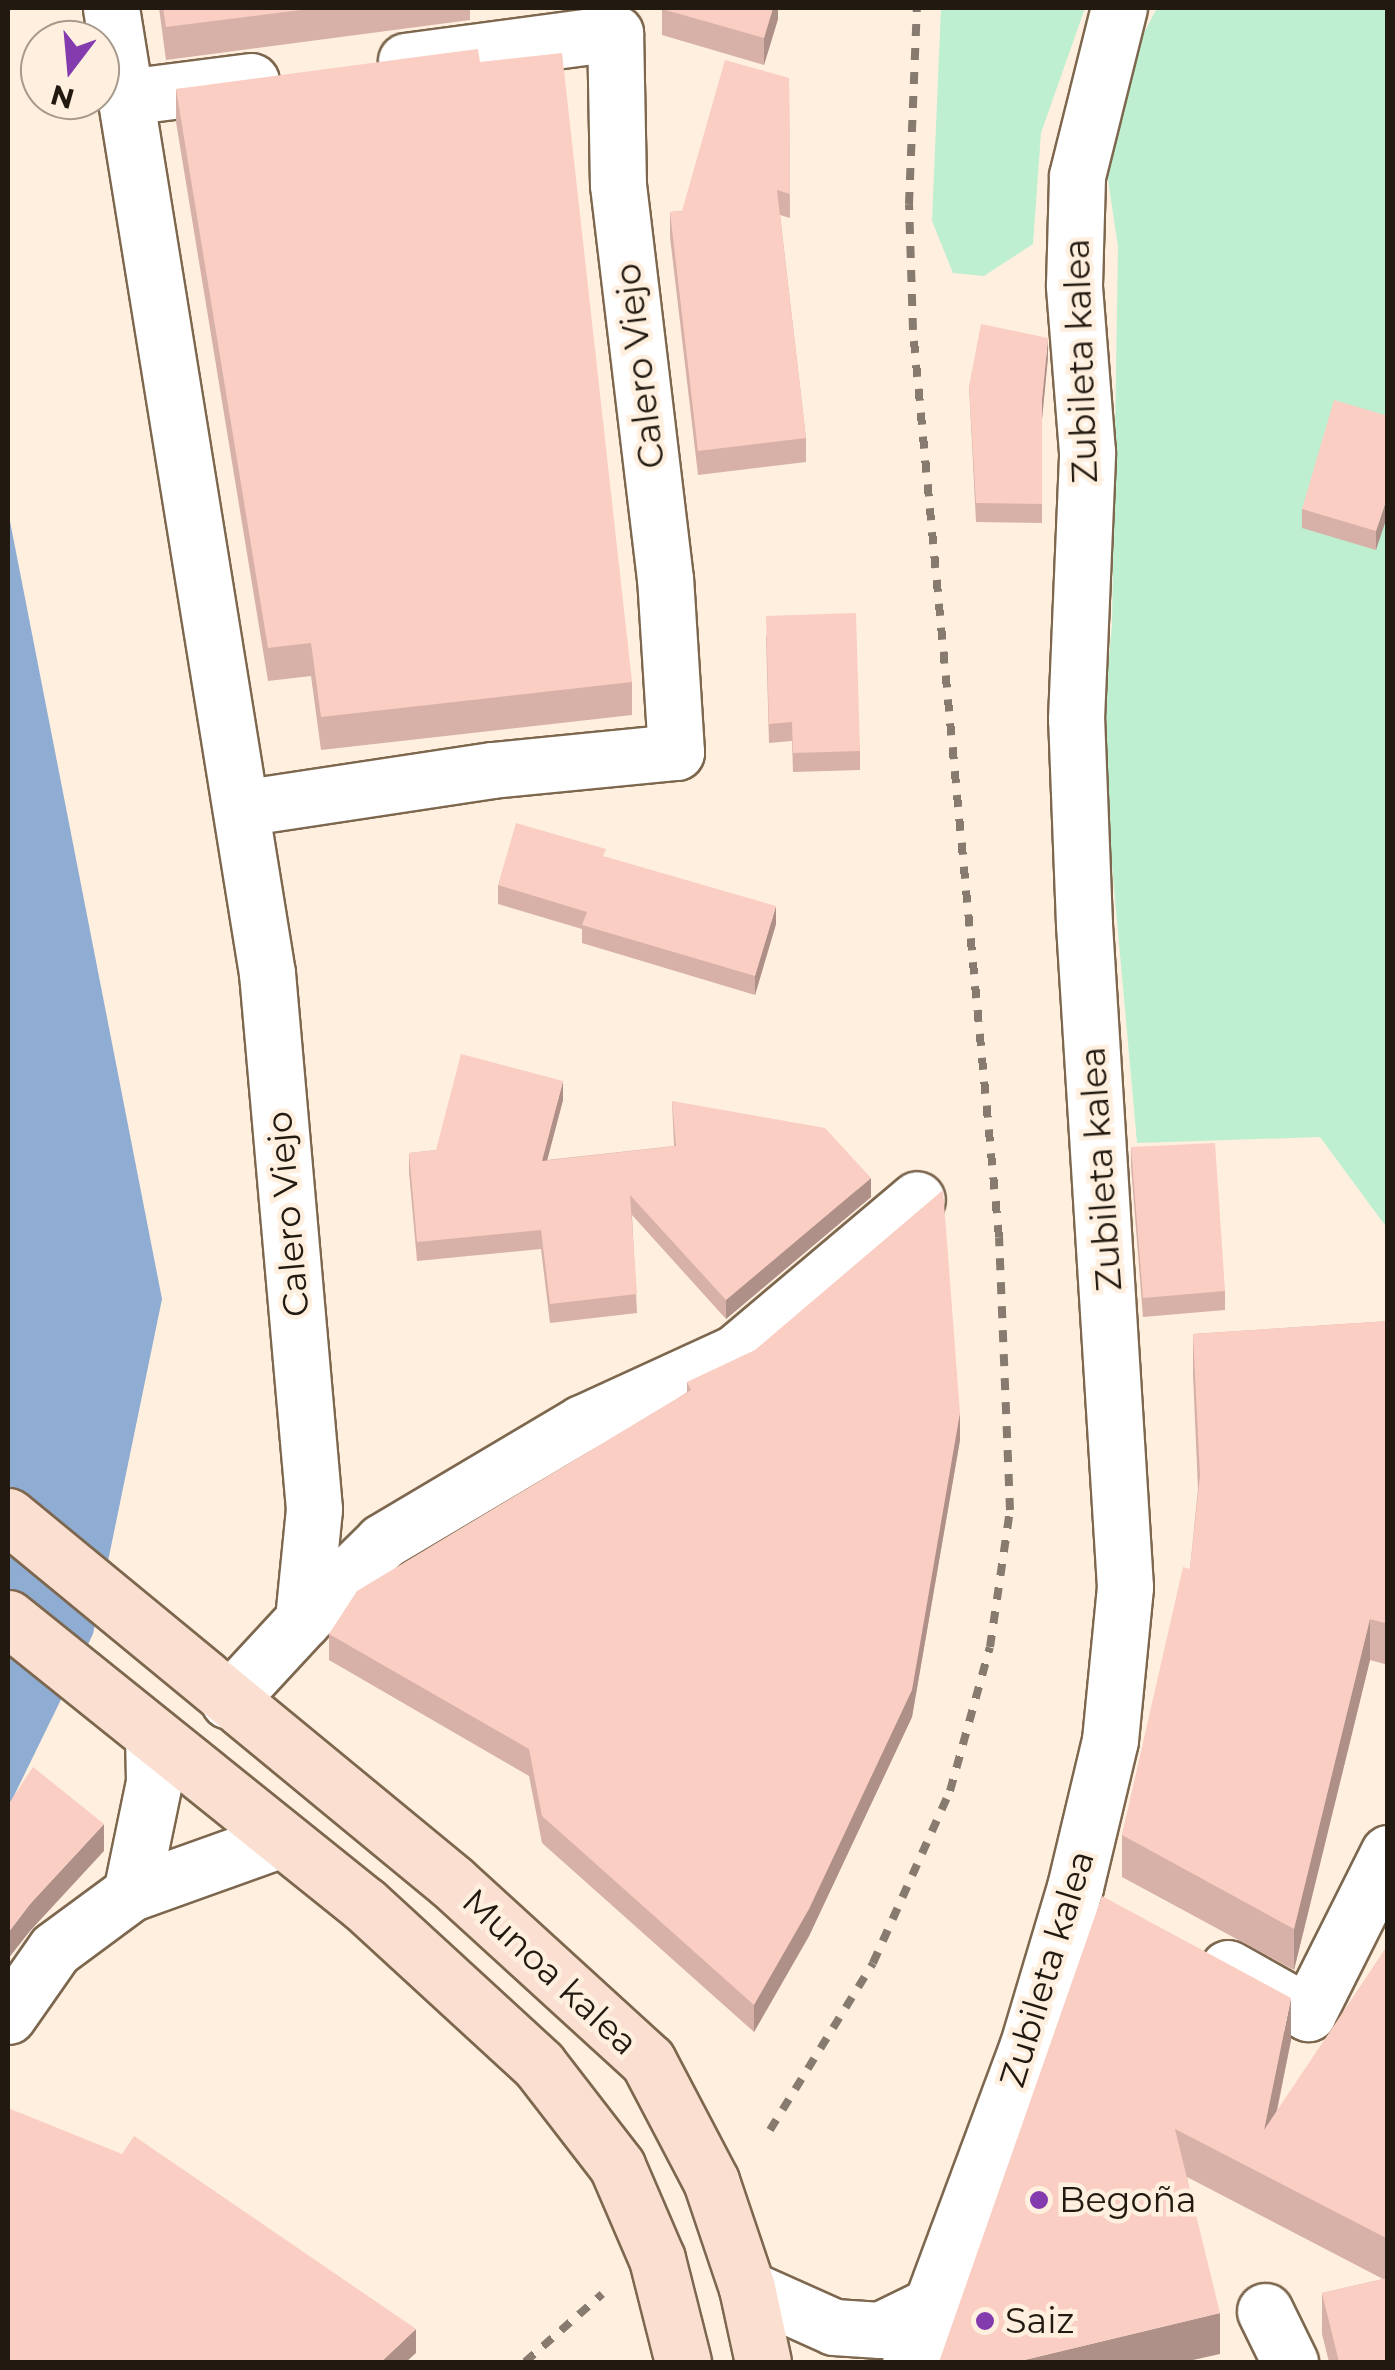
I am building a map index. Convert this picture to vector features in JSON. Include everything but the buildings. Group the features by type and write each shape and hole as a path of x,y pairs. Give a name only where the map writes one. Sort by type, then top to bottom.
{"main road":[{"name":"Munoa kalea","path":"8,1516 452,1882 648,2062 711,2180 747,2288 762,2362"},
{"path":"8,1618 364,1904 539,2065 617,2166 657,2259 683,2362"}],"street":[{"name":"Calero Viejo","path":"111,8 267,973 314,1509 303,1620"},
{"name":"Zubileta kalea","path":"910,2362 927,2307 1028,2048 1098,1899 1125,1587 1076,719 1088,452 1086,374 1074,285 1076,176 1119,8"},
{"name":"Calero Viejo","path":"240,808 492,770 676,752 666,579 618,185 615,33 362,66"},
{"path":"126,97 302,74"},
{"path":"214,1689 303,1620 383,1541 582,1423 735,1353 917,1199"},
{"path":"131,1893 154,1782 153,1735"},
{"path":"8,2016 55,1949 131,1893 282,1839"},
{"path":"1183,1944 1308,2013 1388,1853"},
{"path":"747,2288 843,2345 927,2307"},
{"path":"1265,2311 1290,2362"}],"green space":[{"path":"941,8 1085,8 1041,133 1033,244 984,276 953,273 932,221"},
{"path":"1157,8 1387,8 1387,1228 1320,1137 1137,1143 1101,743 1112,625 1118,247 1107,173 1125,69"}],"water":[{"path":"8,511 162,1299 93,1634 8,1808"}],"railway":[{"path":"770,2130 873,1963 950,1791 990,1647 1010,1510 999,1237 913,330 909,204 917,8"},
{"path":"525,2362 602,2294"}],"place":[{"name":"Begoña","path":"1039,2200"},
{"name":"Saiz","path":"985,2321"}]}
